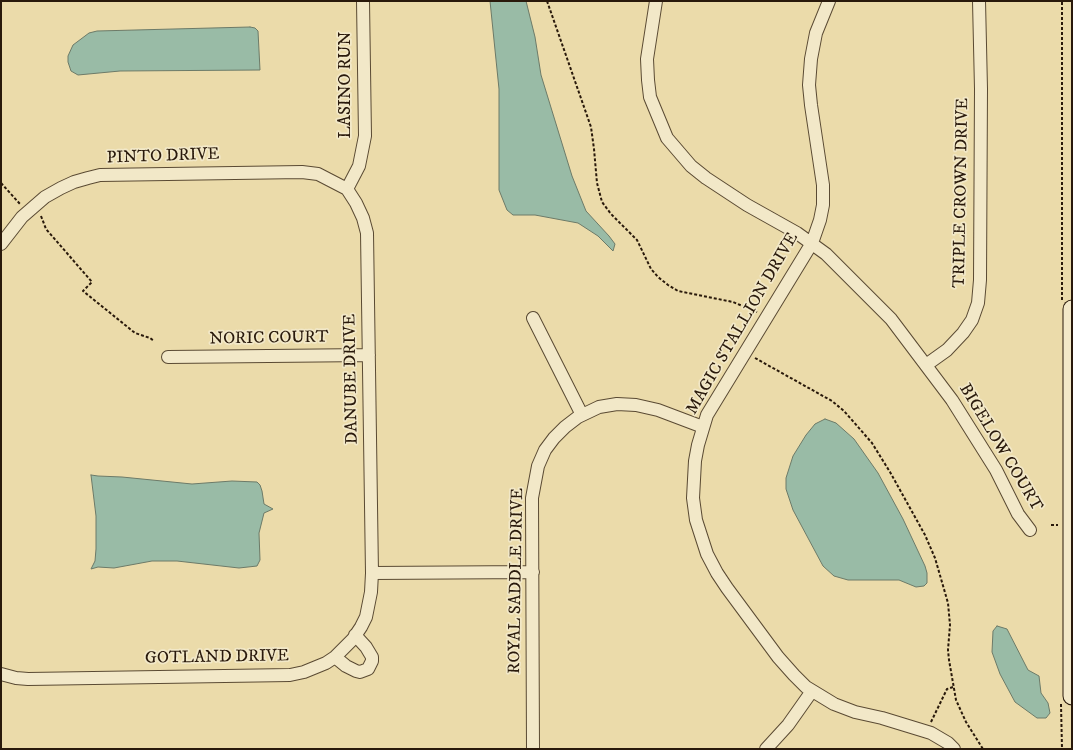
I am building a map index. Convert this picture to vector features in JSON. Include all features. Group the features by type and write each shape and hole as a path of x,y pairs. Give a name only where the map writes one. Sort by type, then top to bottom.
{"street":[{"name":"LASINO RUN","path":"347,189 358,166 365,136 363,1"},
{"name":"BIGELOW COURT","path":"656,1 648,59 648,80 650,97 668,138 691,166 706,178 747,205 797,233 826,254 891,319 952,400 972,430 996,470 1018,514 1030,530"},
{"name":"MAGIC STALLION DRIVE","path":"829,1 816,33 811,59 809,84 823,186 823,205 820,220 812,243 707,415 695,461 693,479 693,498 696,520 707,554 717,573 778,657 794,676 812,691 834,704 855,712 882,718 927,732 948,743 954,749"},
{"name":"TRIPLE CROWN DRIVE","path":"926,365 940,356 963,333 972,320 978,303 980,280 981,89 979,1"},
{"name":"PINTO DRIVE","path":"1,244 22,217 45,197 74,182 100,175 302,172 318,174 347,189"},
{"name":"DANUBE DRIVE","path":"347,189 363,218 367,233 372,573"},
{"path":"1072,309 1072,696"},
{"path":"533,318 582,415"},
{"name":"NORIC COURT","path":"168,356 369,355"},
{"name":"ROYAL SADDLE DRIVE","path":"533,749 532,498 538,466 545,450 565,427 582,415 600,407 617,404 636,404 658,410 703,427"},
{"path":"372,573 532,572"},
{"name":"GOTLAND DRIVE","path":"1,674 16,678 290,675 316,668 335,657 361,628 366,617 372,592 372,573"},
{"path":"335,657 346,666 356,671 364,671 368,669 372,661 372,657 366,647 355,635"},
{"path":"766,749 788,725 812,691"}],"path":[{"path":"548,1 591,128 597,183 602,202 611,214 637,240 651,269 668,285 678,291 733,302 767,317"},
{"path":"1,182 20,204"},
{"path":"40,214 46,229 92,282 83,291 135,333 150,338 154,341"},
{"path":"745,353 832,401 859,427 872,443 890,472 925,535 942,580 948,603 950,625 948,655 953,687 959,709 983,749"},
{"path":"1051,526 1062,525"},
{"path":"927,732 947,689 953,687"}],"shaded area":[{"path":"490,1 526,1 535,37 541,75 572,176 586,211 615,244 613,251 598,236 578,223 535,215 513,215 507,210 499,190 499,89"},
{"path":"255,28 258,31 260,70 120,71 78,75 71,71 68,62 68,56 73,45 89,33 97,31"},
{"path":"825,419 836,423 854,439 878,473 903,519 925,566 927,583 924,586 916,587 899,580 848,580 834,576 823,566 793,510 786,489 786,478 793,456 806,435 815,424"},
{"path":"91,475 192,484 232,481 257,482 262,491 264,504 273,509 264,513 259,533 260,560 257,566 239,568 177,561 152,561 114,568 98,567 91,569 95,561 96,516"},
{"path":"997,626 1007,629 1028,670 1039,676 1041,693 1048,703 1050,713 1046,718 1037,718 1015,702 1000,674 992,652 993,631"}]}
